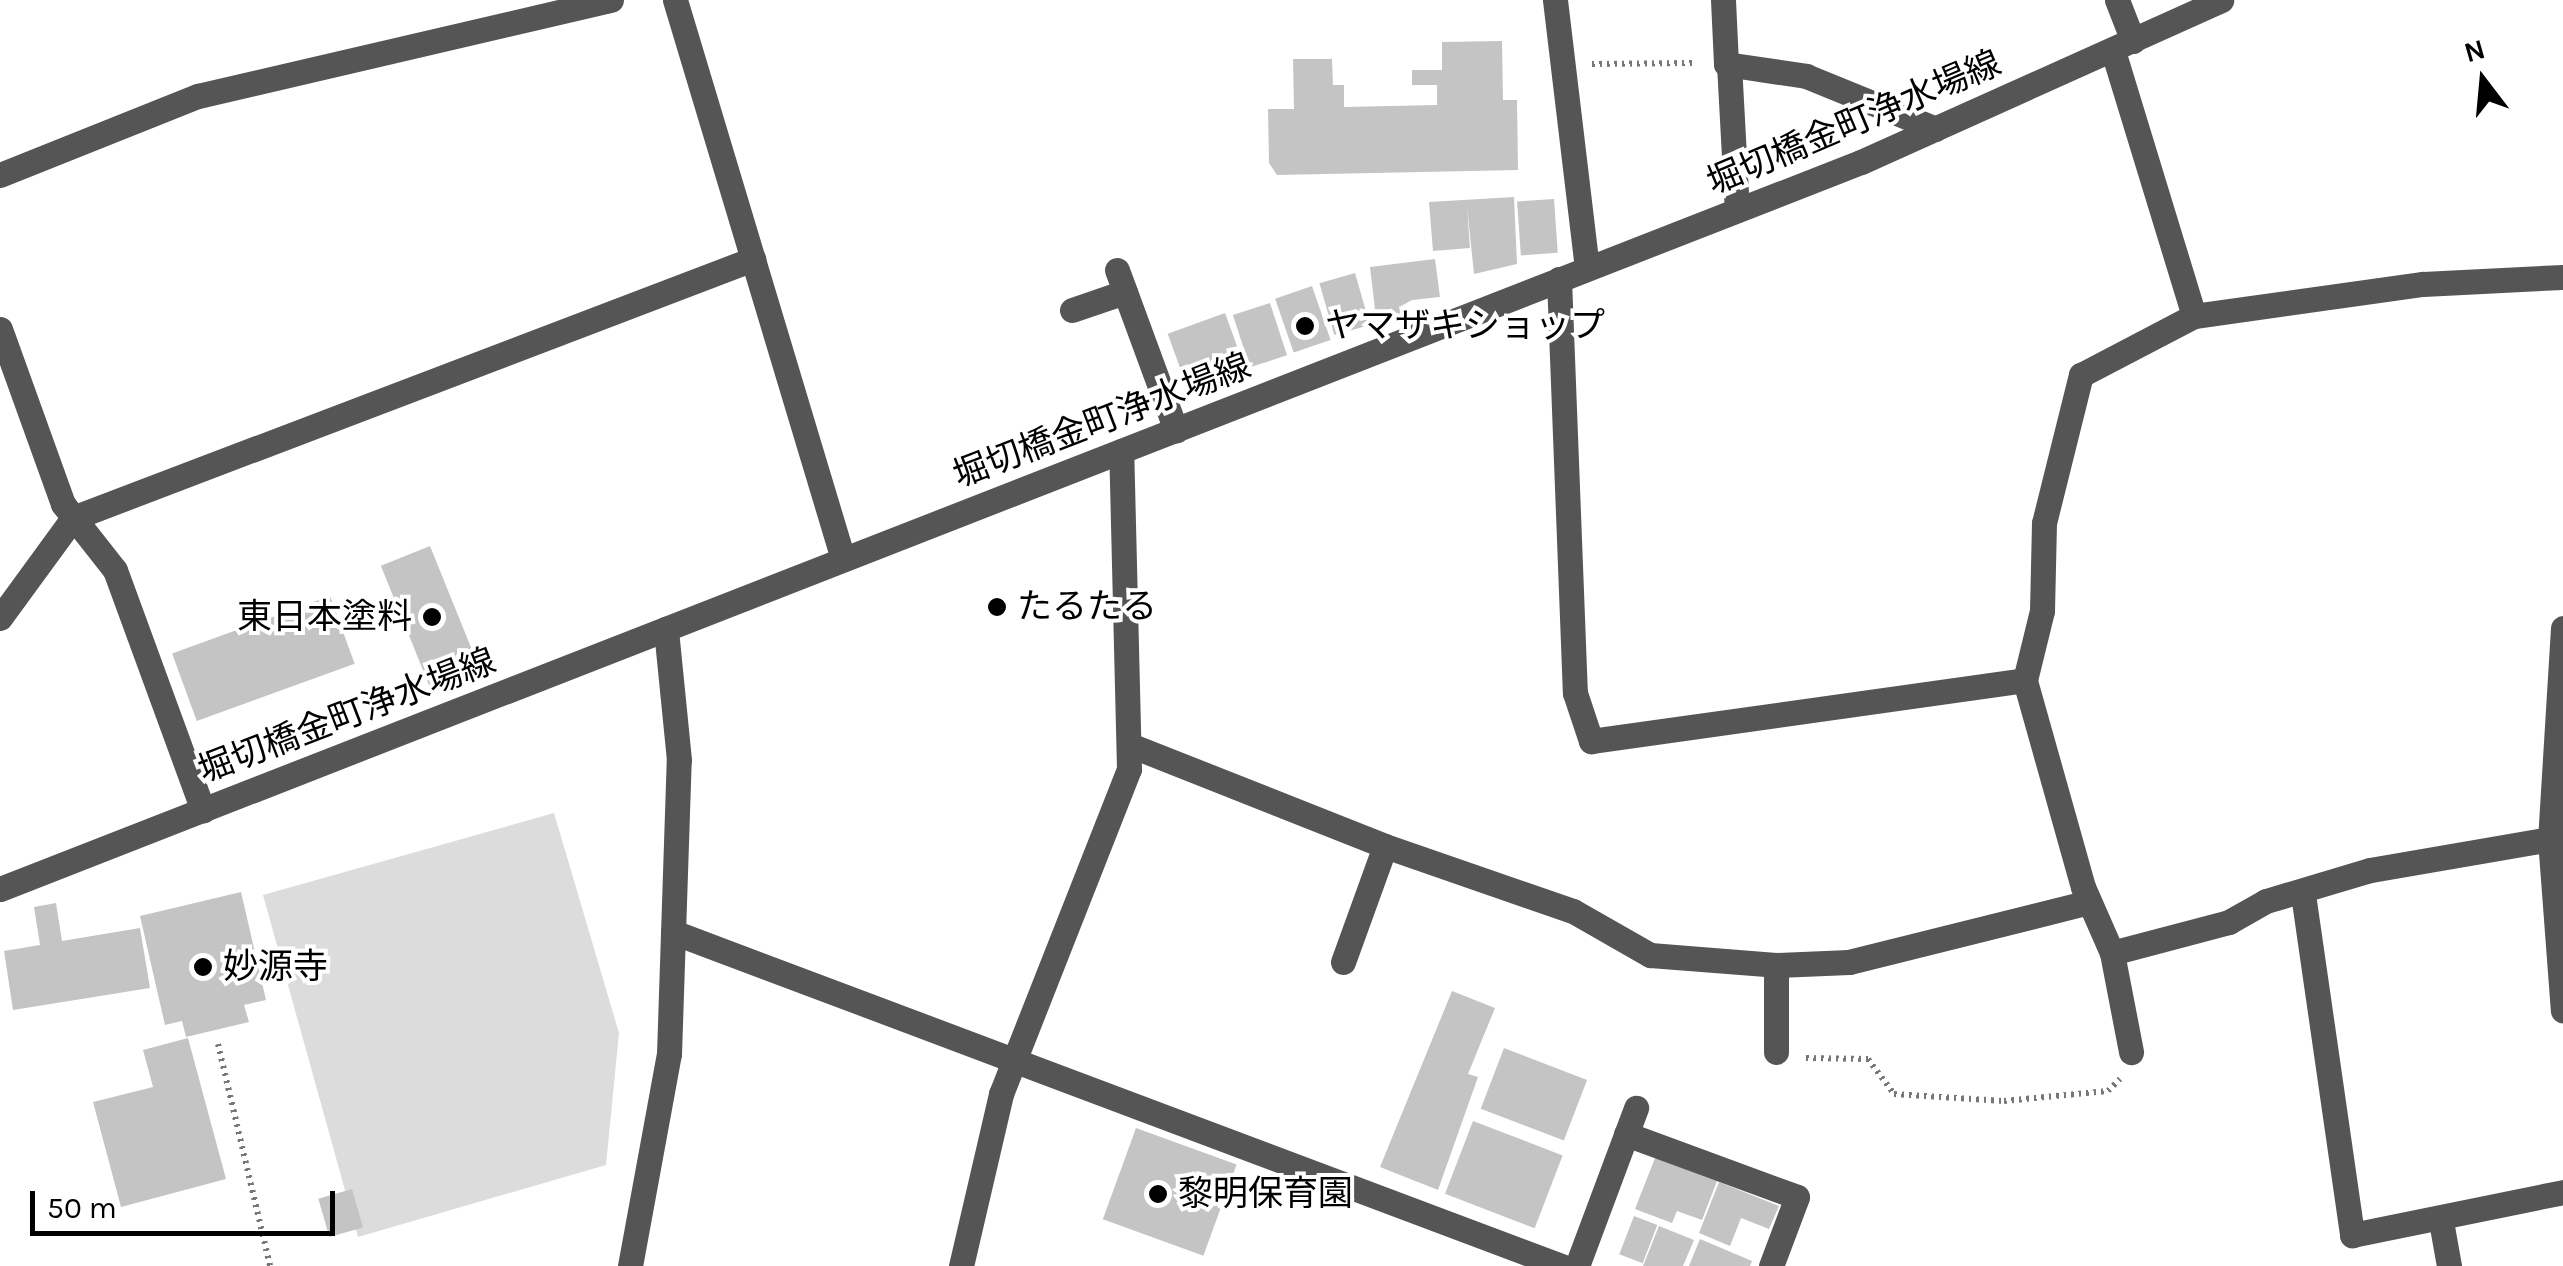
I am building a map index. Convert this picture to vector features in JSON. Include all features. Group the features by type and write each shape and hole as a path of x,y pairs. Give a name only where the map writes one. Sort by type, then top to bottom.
{"street":[{"path":"0,174 198,96 612,0"},
{"path":"676,0 842,559"},
{"path":"1555,0 1587,268"},
{"path":"1723,0 1737,210"},
{"path":"2117,0 2123,46 2194,316"},
{"name":"堀切橋金町浄水場線","path":"0,888 1737,210 1936,129 2221,0"},
{"path":"1728,64 1806,76 1936,129"},
{"path":"0,618 73,518 753,259"},
{"path":"2131,1052 2112,952 2089,902 2025,680 2042,611 2044,522 2081,375 2194,316 2423,284 2563,277"},
{"path":"1559,279 1575,693 1591,741 2025,680"},
{"path":"1072,310 1121,281 1176,430"},
{"path":"0,328 73,518 115,570 203,810"},
{"path":"960,1266 1014,1062 1130,769 1120,451"},
{"path":"2563,628 2554,853 2563,1012"},
{"path":"630,1266 669,1054 679,760 666,629"},
{"path":"1130,745 1385,846 1573,911 1650,956 1776,965 1894,954 2089,902"},
{"path":"1343,962 1385,846"},
{"path":"2112,952 2214,926 2266,901 2303,894 2370,870 2554,853"},
{"path":"2303,894 2352,1236 2441,1221 2563,1192"},
{"path":"673,932 1560,1266"},
{"path":"1776,965 1776,1052"},
{"path":"1577,1266 1636,1108"},
{"path":"1626,1134 1798,1197 1770,1266"},
{"path":"2441,1221 2449,1266"}],"path":[{"path":"1560,64 1728,64"},
{"path":"218,1044 270,1266"},
{"path":"1776,1052 1777,1057 1868,1058 1894,1094 2004,1101 2108,1091 2131,1052"}],"shaded area":[{"path":"554,813 619,1033 606,1165 358,1237 263,895"}],"building":[{"path":"1502,41 1503,100 1517,100 1518,170 1277,175 1269,163 1268,109 1294,109 1293,59 1332,59 1333,85 1344,85 1344,107 1437,105 1437,85 1412,85 1412,70 1442,70 1442,42"},
{"path":"1514,197 1517,264 1474,274 1467,206 1470,248 1433,251 1429,202"},
{"path":"1554,199 1558,253 1521,255 1517,202"},
{"path":"1435,259 1440,297 1412,300 1401,306 1402,314 1376,318 1370,267"},
{"path":"1355,273 1370,325 1334,335 1319,283"},
{"path":"1312,286 1331,340 1294,353 1275,299"},
{"path":"1270,303 1287,355 1250,367 1233,315"},
{"path":"1225,313 1247,372 1189,393 1168,334"},
{"path":"430,546 478,666 429,685 381,566"},
{"path":"330,596 355,664 197,721 172,653"},
{"path":"241,892 266,1000 244,1005 249,1022 186,1037 182,1021 165,1025 140,916"},
{"path":"56,903 62,941 140,928 150,988 13,1010 4,951 40,945 34,907"},
{"path":"1452,991 1495,1008 1468,1074 1478,1077 1438,1190 1380,1167"},
{"path":"188,1038 226,1179 121,1207 93,1102 153,1087 143,1050"},
{"path":"1504,1048 1587,1080 1564,1141 1481,1109"},
{"path":"1473,1121 1563,1155 1535,1228 1445,1194"},
{"path":"1136,1128 1237,1165 1203,1256 1103,1219"},
{"path":"1655,1158 1717,1181 1702,1220 1677,1211 1672,1223 1635,1209"},
{"path":"1719,1182 1779,1206 1769,1229 1741,1218 1730,1246 1699,1233"},
{"path":"352,1189 363,1227 329,1237 318,1199"},
{"path":"1634,1216 1657,1225 1643,1263 1619,1254"},
{"path":"1659,1226 1694,1240 1683,1266 1643,1266"},
{"path":"1700,1239 1752,1261 1750,1266 1689,1266"}],"place":[{"name":"ヤマザキショップ","path":"1305,326"},
{"name":"たるたる","path":"997,607"},
{"name":"東日本塗料","path":"432,617"},
{"name":"妙源寺","path":"203,967"},
{"name":"黎明保育園","path":"1158,1194"}]}
